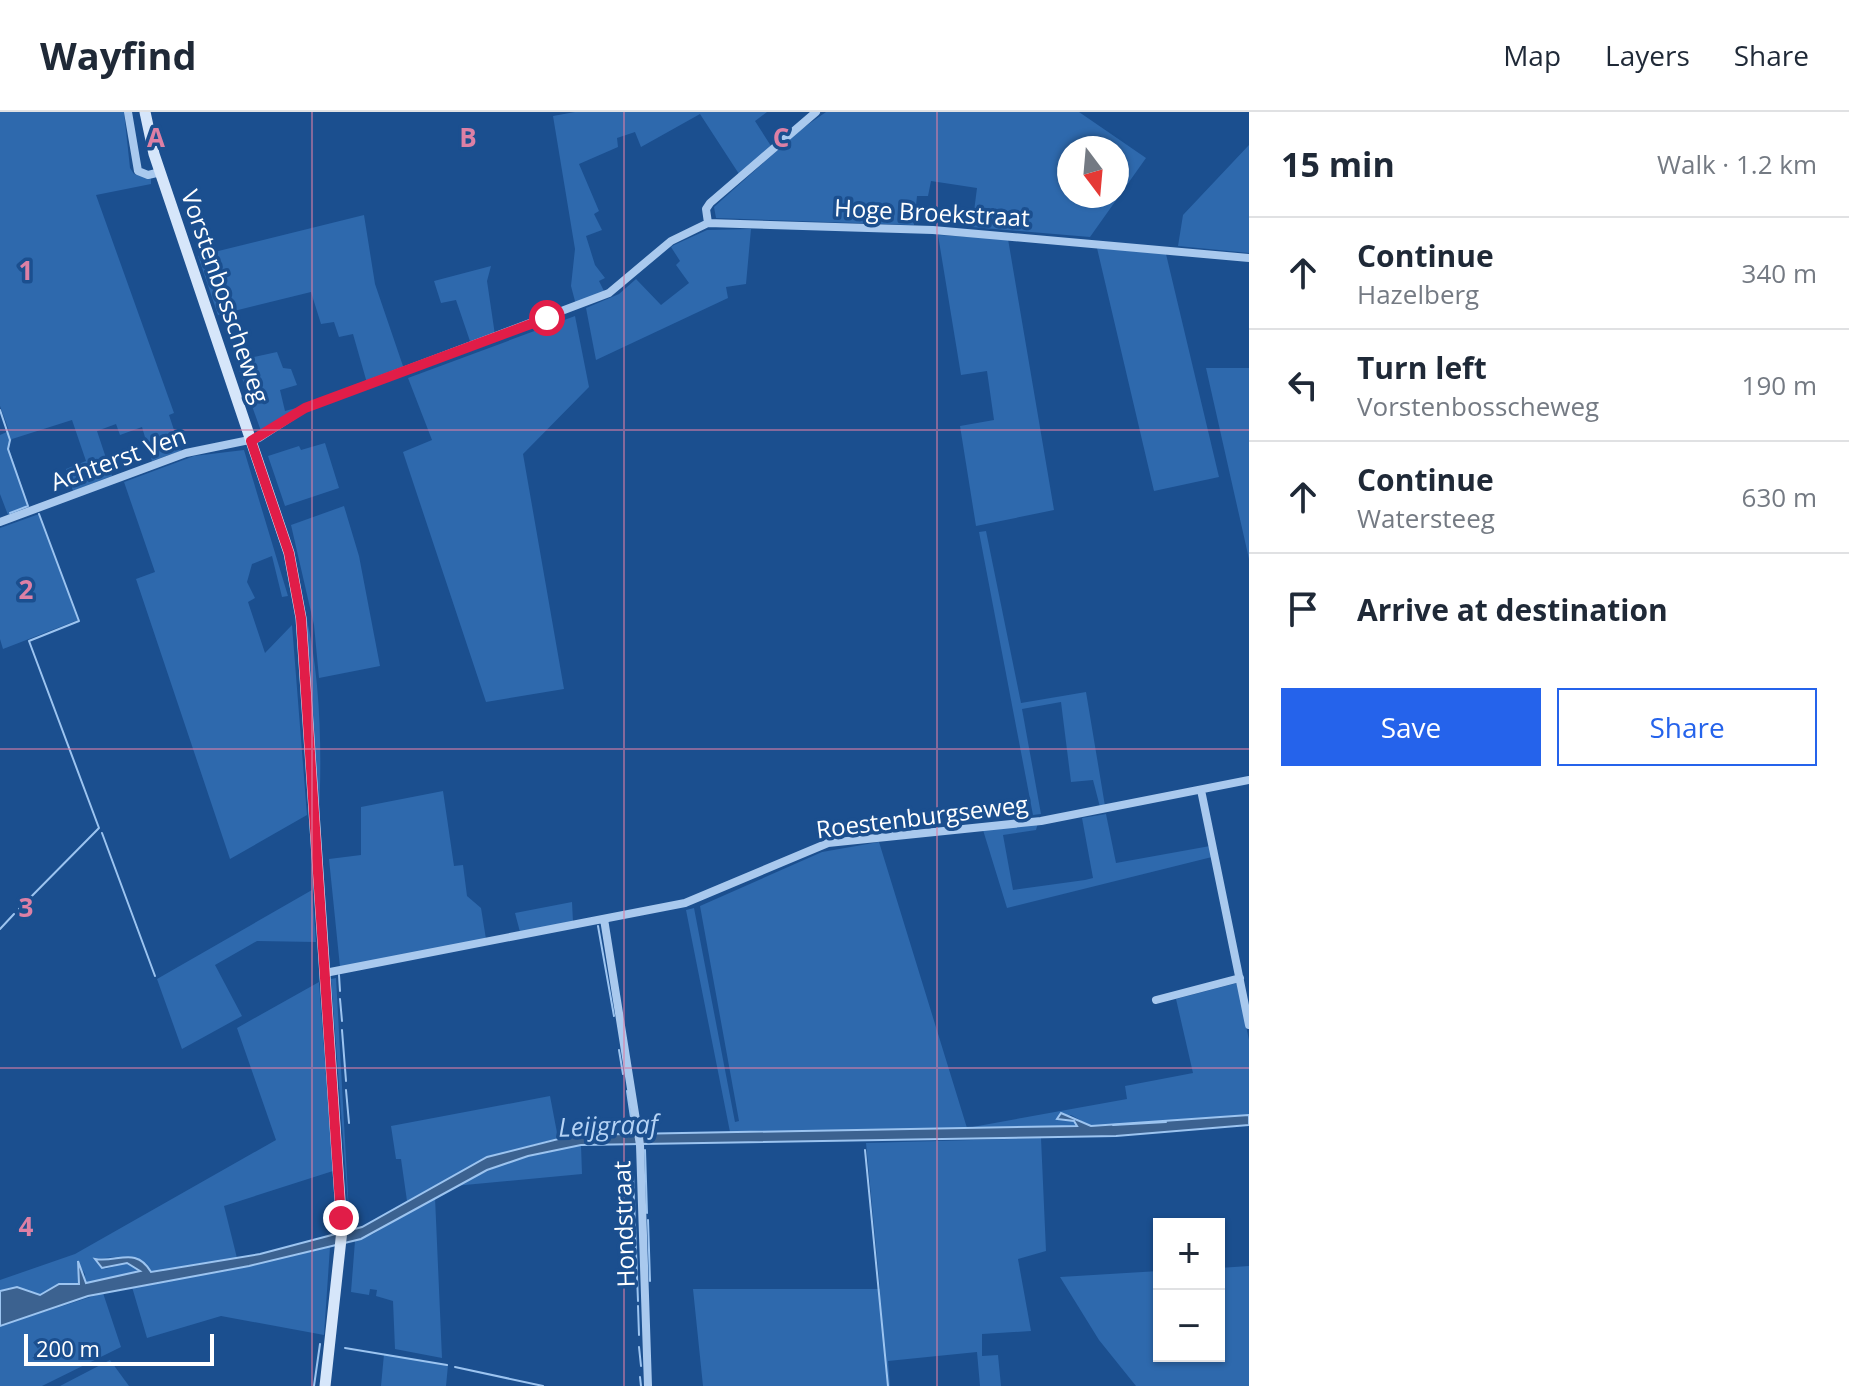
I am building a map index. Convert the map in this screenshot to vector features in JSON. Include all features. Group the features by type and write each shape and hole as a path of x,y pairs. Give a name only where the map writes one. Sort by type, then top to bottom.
{"street":[{"name":"Vorstenbosscheweg","path":"128,112 138,171 148,175 161,172"},
{"name":"Vorstenbosscheweg","path":"145,112 161,172 289,553 301,618 342,1230 325,1386"},
{"path":"251,441 305,408 547,318 618,288 671,241 708,223 706,209 710,203 816,112"},
{"name":"Hoge Broekstraat","path":"708,223 933,230 1249,258"},
{"name":"Achterst Ven","path":"0,522 186,453 251,441"},
{"name":"Roestenburgseweg","path":"325,973 685,903 828,843 1041,821 1249,780"},
{"path":"1201,790 1249,1025"},
{"name":"Hondstraat","path":"604,919 640,1145 648,1386"},
{"path":"1156,1000 1240,978"}],"shaded area":[{"path":"0,112 124,112 130,168 134,174 151,178 151,184 96,195 174,413 169,415 181,451 152,461 142,427 120,435 116,424 97,431 112,476 73,491 66,469 86,461 72,420 12,439 8,446 29,507 8,515 0,494 0,435 9,431 0,406"},
{"path":"575,112 767,112 755,121 771,146 739,174 700,114 641,147 635,132 617,138 618,147 579,164 599,211 594,214 602,230 586,236 595,265 605,278 599,281 605,293 576,305 571,286 575,249 553,116"},
{"path":"826,112 1079,112 1114,136 1057,136 1057,208 1111,208 1090,237 972,227 977,188 931,181 928,196 917,196 914,225 716,218 714,207 800,130"},
{"path":"1249,145 1249,253 1178,246 1183,215"},
{"path":"1129,146 1146,158 1129,182"},
{"path":"364,215 375,284 404,369 367,383 353,334 339,337 334,322 321,324 311,292 218,315 198,256"},
{"path":"751,229 746,284 726,287 728,298 596,360 586,308 619,294 636,279 661,305 689,283 676,265 680,261 671,247 707,230"},
{"path":"938,235 1008,239 1054,510 976,526 960,426 994,420 987,371 961,375"},
{"path":"1097,248 1166,254 1219,477 1154,491"},
{"path":"491,266 487,281 495,335 471,344 456,300 441,303 434,281"},
{"path":"575,316 589,387 523,454 564,689 486,702 403,452 432,440 408,378"},
{"path":"277,352 283,368 291,369 297,385 280,390 285,411 300,407 262,434 236,361"},
{"path":"1206,368 1249,368 1249,559"},
{"path":"325,443 339,488 285,506 268,456 299,446 301,450"},
{"path":"244,450 288,596 282,597 272,556 252,564 247,582 255,598 248,602 265,653 292,625 307,815 230,859 136,579 155,572 124,482 194,456"},
{"path":"344,506 359,556 380,666 319,678 314,625 291,525"},
{"path":"39,514 78,620 3,649 0,639 0,528"},
{"path":"986,531 1021,703 1086,692 1105,806 1100,807 1093,780 1071,782 1061,702 1022,709 1041,814 1033,815 979,532"},
{"path":"305,611 319,714 319,818"},
{"path":"443,791 454,866 463,865 467,896 481,908 486,939 340,967 329,859 361,855 361,807"},
{"path":"1106,814 1116,863 1210,846 1212,857 1007,908 983,830 1038,823 1036,830 1003,835 1013,890 1093,878 1082,818"},
{"path":"879,842 967,1128 730,1132 686,910 694,908 735,1122 739,1121 700,906 822,852"},
{"path":"312,890 316,942 257,941 215,965 242,1016 182,1049 157,979"},
{"path":"572,902 573,922 520,932 515,913"},
{"path":"336,978 350,1231 331,979"},
{"path":"319,982 333,1171 224,1206 237,1258 150,1272 148,1267 114,1257 95,1259 105,1269 127,1263 140,1271 85,1283 85,1274 77,1262 79,1284 59,1284 40,1295 17,1287 0,1291 0,1280 75,1254 276,1140 237,1028"},
{"path":"1237,983 1249,1040 1249,1115 1091,1126 1071,1115 1059,1120 1074,1121 1077,1126 968,1128 1127,1099 1125,1086 1193,1073 1176,999"},
{"path":"550,1096 558,1138 487,1157 407,1201 401,1159 396,1159 391,1126"},
{"path":"1061,1113 1091,1126 1249,1115 1249,1125 1116,1136 581,1145 528,1156 487,1170 361,1239 249,1266 88,1296 0,1326 0,1291 17,1287 40,1295 59,1284 79,1284 78,1261 86,1283 140,1271 127,1263 102,1268 95,1259 132,1258 145,1264 151,1272 260,1254 362,1227 487,1157 574,1135 1077,1126 1074,1121 1057,1119"},
{"path":"1041,1138 1046,1251 1018,1259 1031,1331 982,1334 982,1356 998,1355 1001,1386 980,1386 977,1352 888,1361 890,1386 703,1386 693,1289 880,1289 866,1143"},
{"path":"581,1145 582,1174 454,1186 513,1160"},
{"path":"435,1197 442,1358 395,1349 393,1301 376,1296 377,1290 370,1289 369,1295 351,1292 355,1241 373,1234"},
{"path":"330,1247 324,1335 221,1316 147,1338 132,1287 249,1266"},
{"path":"1249,1266 1249,1386 1136,1386 1099,1340 1060,1277 1153,1271 1153,1362 1225,1362 1225,1268"},
{"path":"103,1293 121,1347 42,1386 0,1386 0,1326"},
{"path":"384,1354 448,1365 446,1386 381,1386"},
{"path":"110,1360 129,1386 60,1386"}],"waterway":[{"path":"0,410 10,440 8,449 28,506 10,513"},
{"path":"19,909 99,828 29,641 79,621 39,514"},
{"path":"102,833 155,976"},
{"path":"0,929 14,914"},
{"path":"598,926 614,1016"},
{"path":"339,975 340,991"},
{"path":"340,999 342,1021"},
{"path":"342,1030 346,1081"},
{"path":"619,1050 623,1074"},
{"path":"346,1090 349,1123"},
{"path":"627,1091 632,1124"},
{"name":"Leijgraaf","path":"1113,1125 1166,1122"},
{"path":"645,1150 647,1213"},
{"path":"865,1150 888,1386"},
{"path":"633,1175 638,1301"},
{"path":"648,1220 650,1281"},
{"path":"638,1306 639,1335"},
{"path":"314,1386 320,1344"},
{"path":"639,1347 641,1366"},
{"path":"345,1348 447,1365"},
{"path":"455,1367 543,1386"},
{"path":"640,1377 641,1386"}],"route":[{"path":"341,1218 301,618 289,553 251,441 266,435 305,408 547,318"}]}
